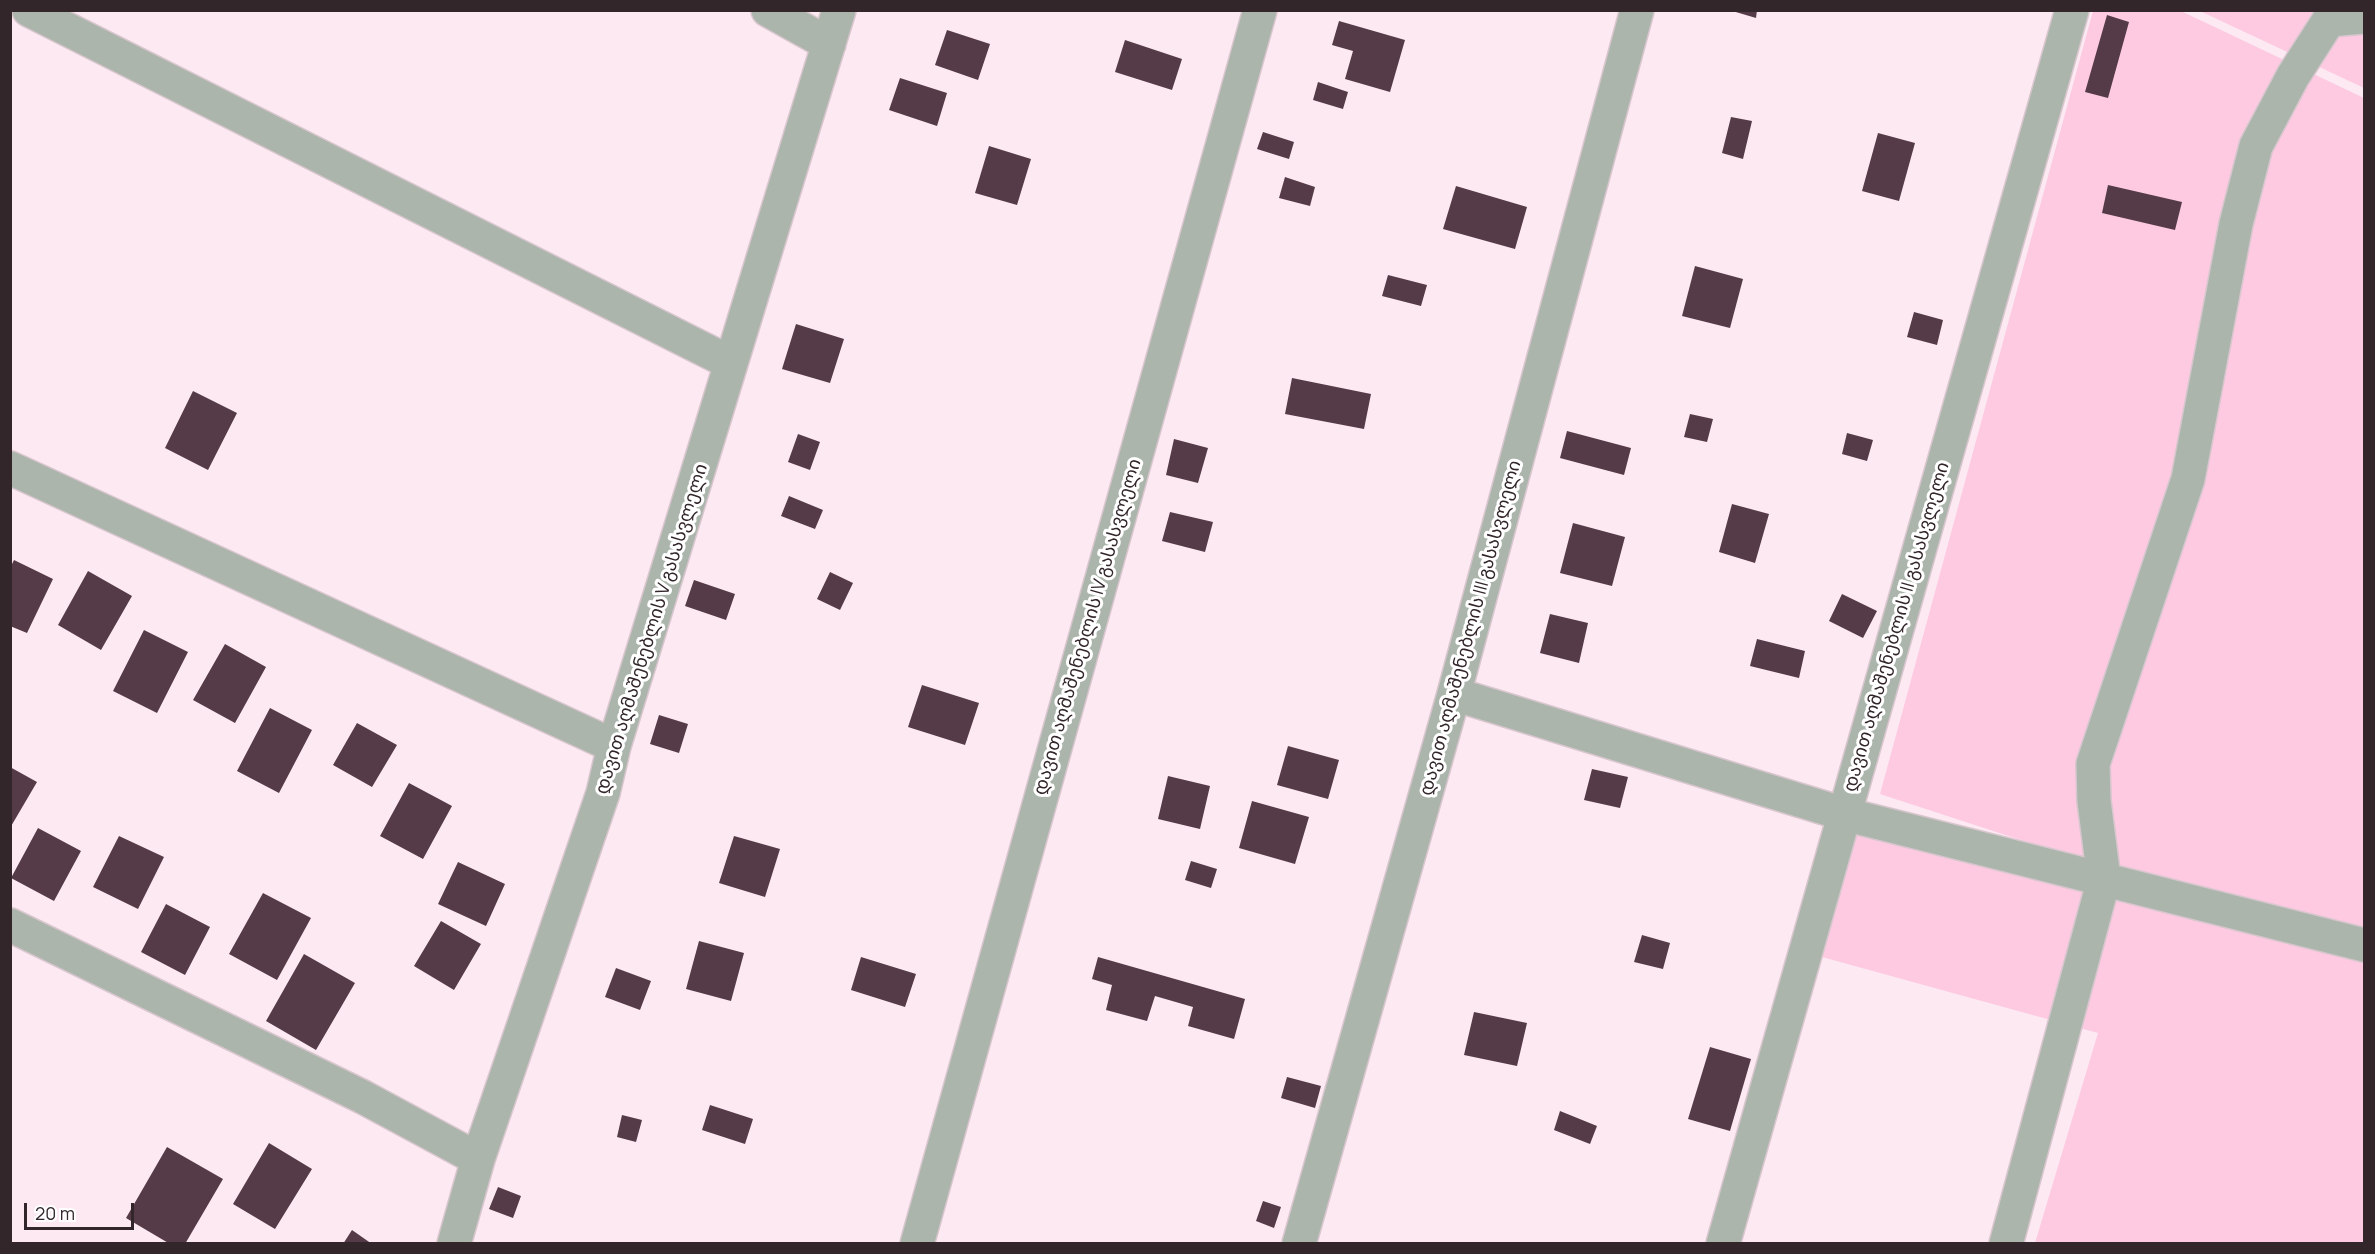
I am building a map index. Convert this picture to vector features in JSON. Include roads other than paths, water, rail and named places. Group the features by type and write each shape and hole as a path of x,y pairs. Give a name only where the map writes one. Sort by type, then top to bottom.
{"street":[{"path":"29,10 731,363"},
{"path":"768,10 829,44"},
{"name":"დავით აღმაშენებლის V გასასვლელი","path":"454,1244 478,1159 603,793 614,746 839,10"},
{"name":"დავით აღმაშენებლის IV გასასვლელი","path":"917,1244 1260,10"},
{"name":"დავით აღმაშენებლის III გასასვლელი","path":"1299,1244 1454,694 1637,10"},
{"name":"დავით აღმაშენებლის II გასასვლელი","path":"1723,1244 2072,10"},
{"path":"2006,1244 2104,879 2094,801 2093,764 2188,479 2236,224 2256,146 2325,15 2364,17"},
{"path":"10,468 614,746"},
{"path":"1454,694 1844,814 2364,945"},
{"path":"10,925 363,1097 478,1159"}]}
